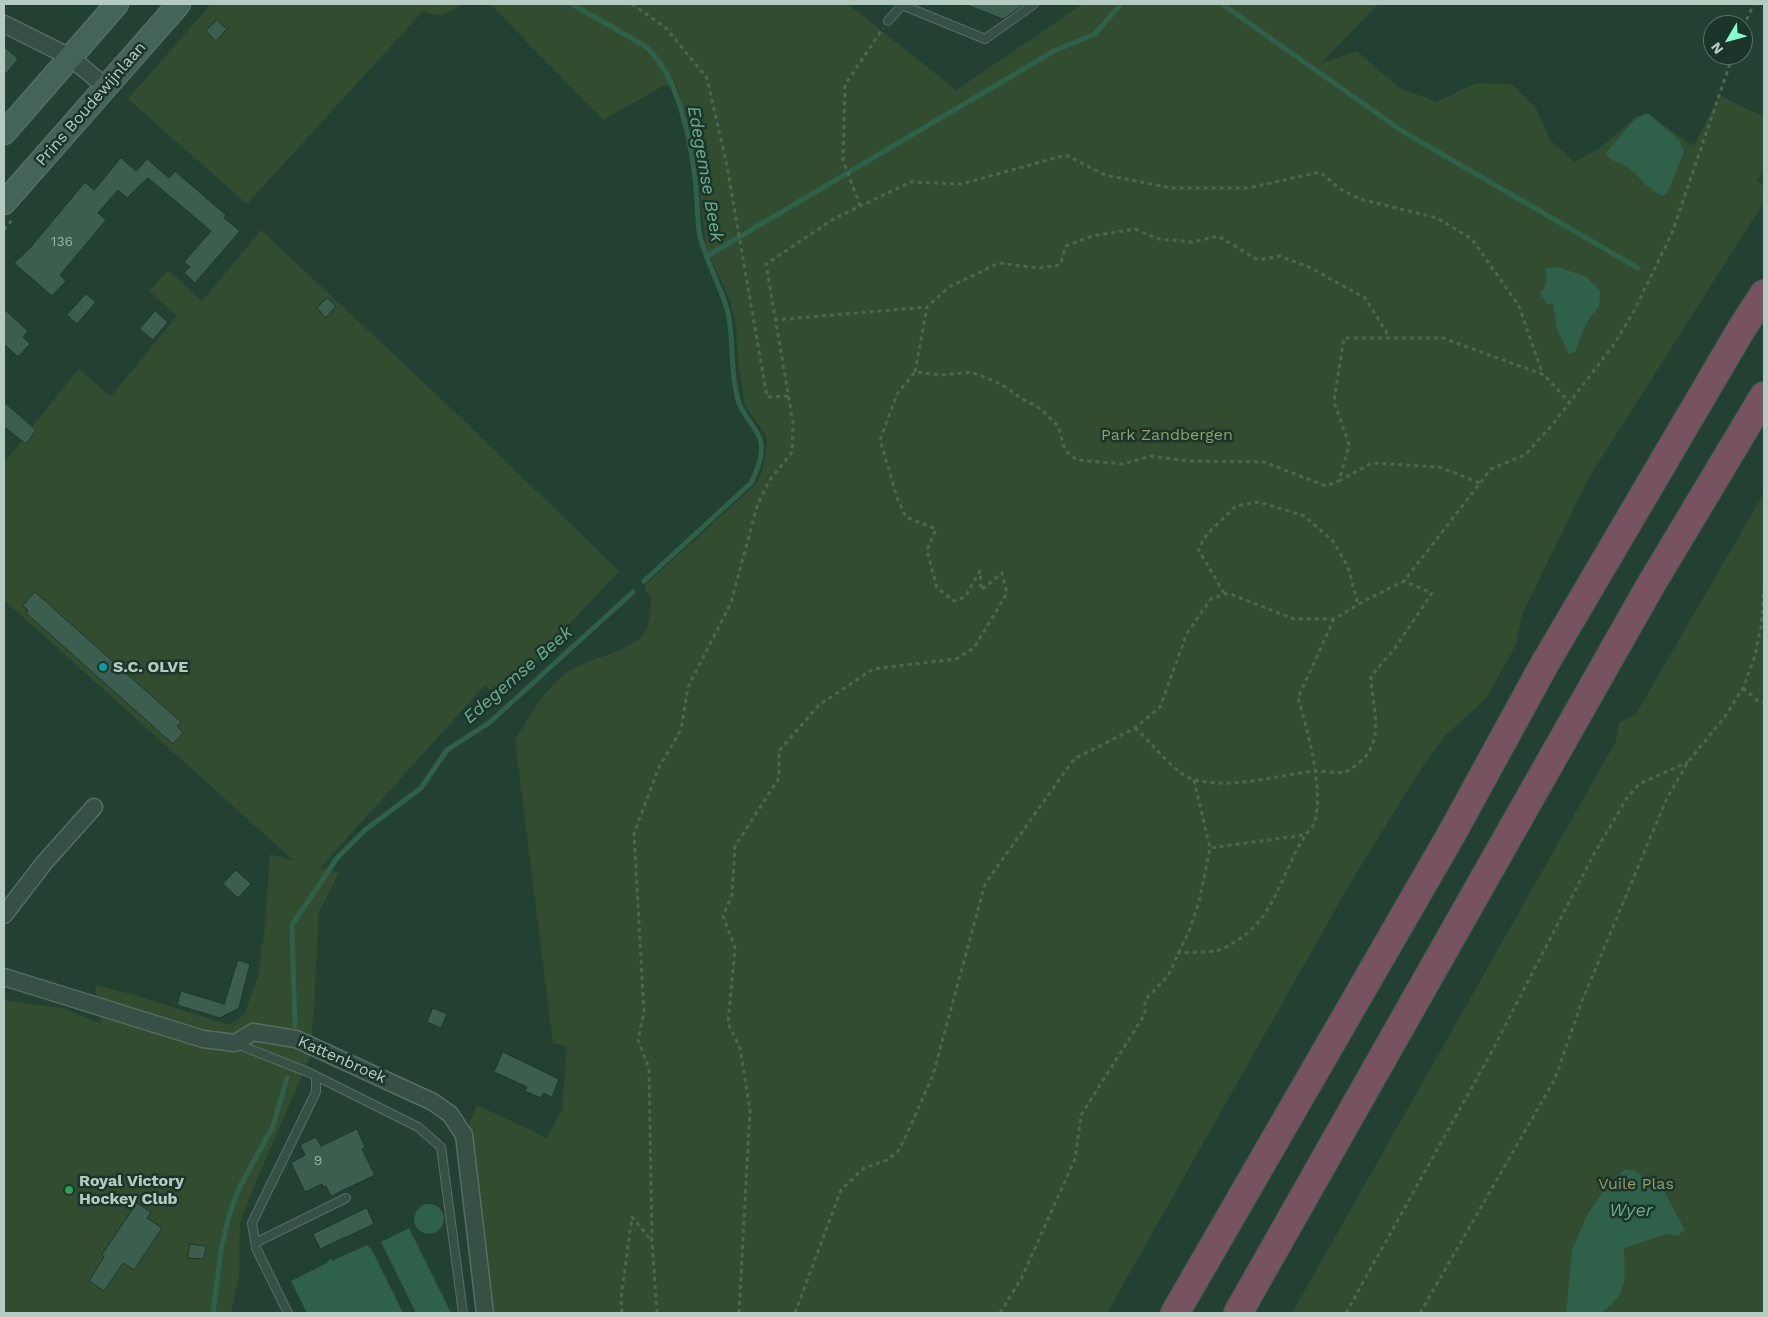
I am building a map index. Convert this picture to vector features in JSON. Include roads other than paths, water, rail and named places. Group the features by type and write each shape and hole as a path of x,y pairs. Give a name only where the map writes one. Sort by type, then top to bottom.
{"highway":[{"path":"1175,1313 1451,835 1544,665 1737,336 1764,294"},
{"path":"1238,1313 1649,588 1764,396"}],"main road":[{"path":"4,134 117,4"},
{"name":"Prins Boudewijnlaan","path":"4,204 179,4"}],"street":[{"path":"4,24 70,57 106,88"},
{"path":"4,915 44,863 94,807"},
{"path":"4,977 203,1039 235,1043"},
{"name":"Kattenbroek","path":"235,1043 252,1032 296,1039 433,1102 450,1114 464,1135 469,1163 484,1313"}],"lane":[{"path":"888,21 901,4 985,39 1034,4"},
{"path":"235,1043 316,1076 418,1127 440,1146 464,1313"},
{"path":"288,1313 255,1242 252,1223 316,1092 316,1076"},
{"path":"255,1242 346,1198"}],"water":[{"path":"1649,114 1679,140 1684,152 1667,194 1662,196 1649,187 1629,168 1613,161 1606,153 1635,119"},
{"path":"1557,267 1585,276 1600,291 1599,307 1587,322 1576,351 1569,354 1557,329 1553,304 1547,304 1540,293 1546,282 1545,269"},
{"name":"Wyer","path":"1624,1170 1634,1170 1664,1191 1685,1230 1677,1236 1666,1234 1624,1248 1625,1277 1621,1293 1611,1305 1601,1313 1566,1313 1572,1250 1586,1217 1604,1190"},
{"path":"429,1204 439,1209 444,1219 439,1229 429,1234 419,1229 414,1219 419,1209"},
{"path":"409,1228 451,1313 416,1313 381,1242"},
{"path":"367,1245 372,1250 403,1313 307,1313 291,1281 327,1263 331,1258 332,1261"}],"waterway":[{"name":"Edegemse Beek","path":"572,4 645,46 666,72 674,89 690,143 701,241 728,313 734,379 738,400 742,410 758,434 762,450 760,462 751,483 644,581"},
{"path":"707,256 1054,51 1095,34 1121,4"},
{"path":"1222,4 1402,131 1638,268"},
{"name":"Edegemse Beek","path":"295,1026 292,925 337,858 365,830 421,788 447,750 490,722 633,592"},
{"name":"Edegemse Beek","path":"213,1313 221,1250 228,1219 238,1190 273,1126 287,1078"}],"place":[{"name":"S.C. OLVE","path":"103,667"},
{"name":"Royal Victory Hockey Club","path":"69,1190"}],"park label":[{"name":"Park Zandbergen","path":"1167,435"},
{"name":"Vuile Plas","path":"1636,1184"}]}
